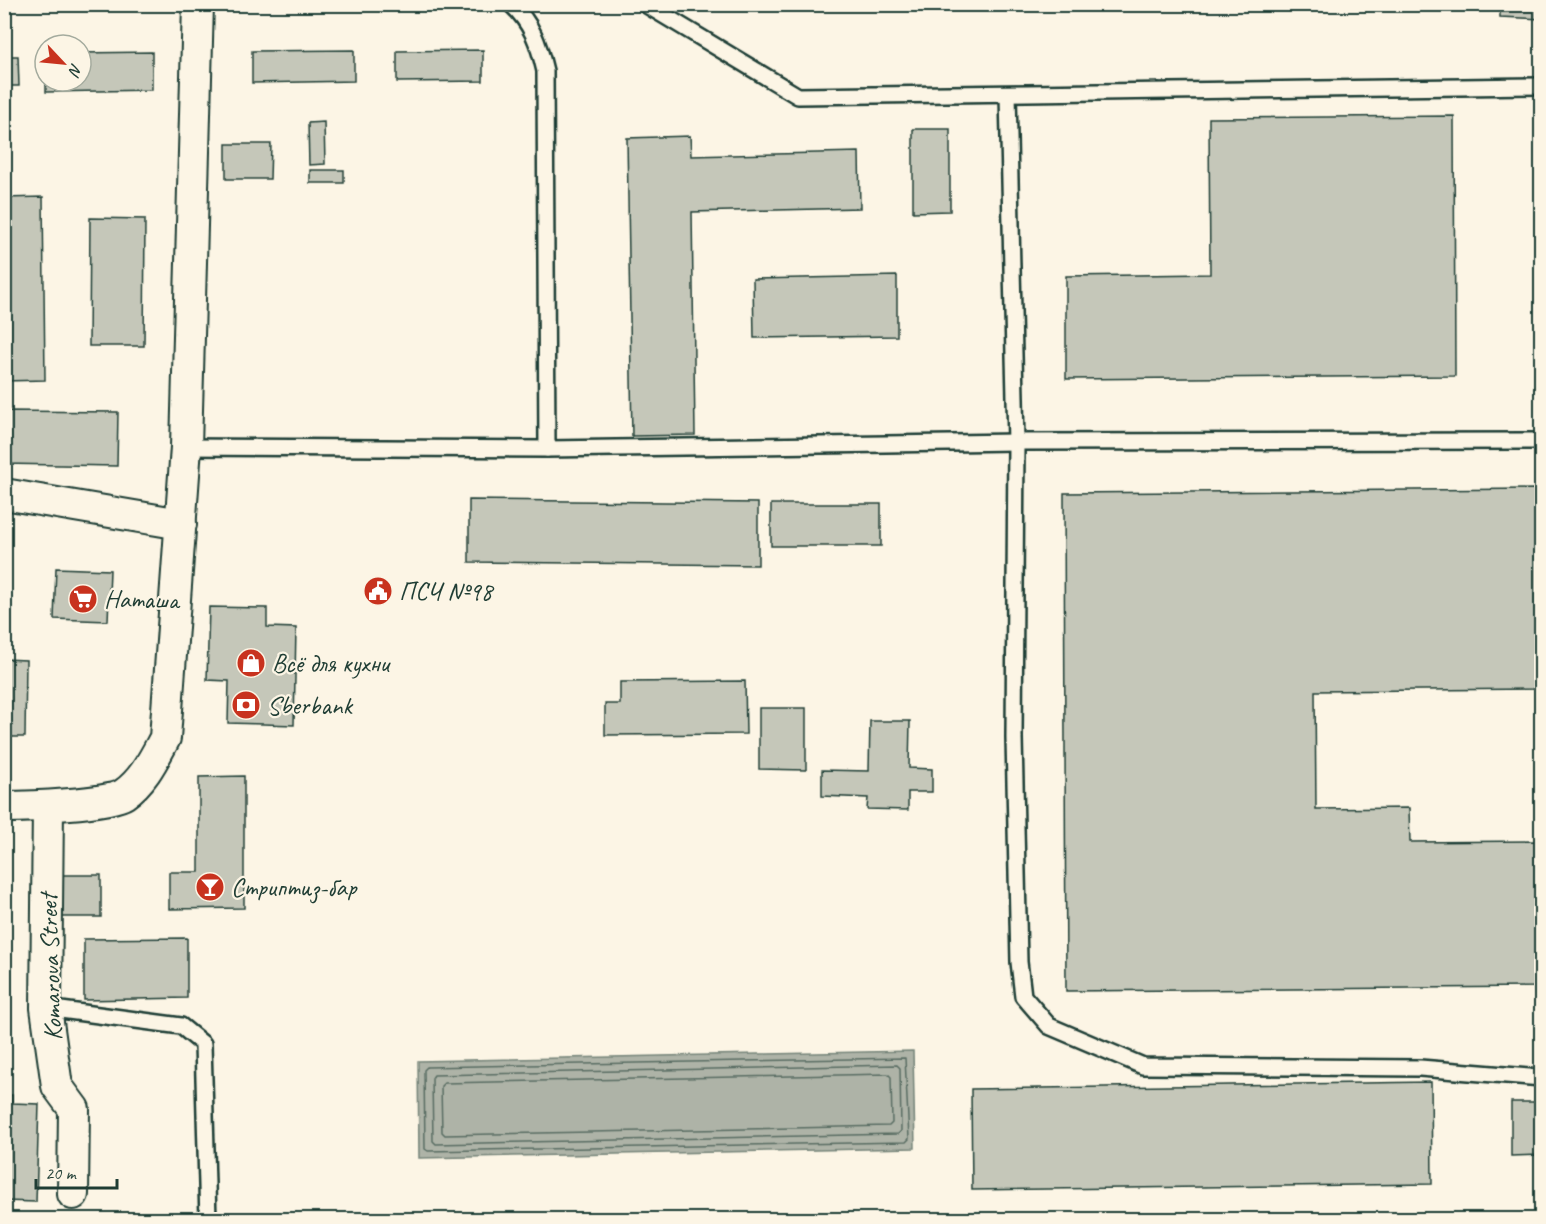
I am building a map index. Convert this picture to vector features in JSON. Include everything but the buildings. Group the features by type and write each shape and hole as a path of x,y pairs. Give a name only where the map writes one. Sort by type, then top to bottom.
{"street":[{"path":"4,807 48,807 123,795 147,771 165,738 186,447 198,4"},
{"path":"4,494 181,524"},
{"name":"Komarova Street","path":"48,807 46,1008 57,1086 74,1109 73,1194"}],"lane":[{"path":"511,4 521,13 538,41 545,71 547,449"},
{"path":"645,4 798,96 1542,86"},
{"path":"1008,94 1016,442 1014,738 1019,962 1023,996 1049,1026 1143,1066 1420,1068 1542,1078"},
{"path":"186,447 547,449 1016,442 1542,441"},
{"path":"46,1008 181,1026 203,1044 207,1220"}],"water":[{"path":"913,1051 915,1148 419,1158 418,1061"}],"place":[{"name":"ПСЧ №98","path":"378,591"},
{"name":"Наташа","path":"83,599"},
{"name":"Всё для кухни","path":"251,663"},
{"name":"Sberbank","path":"246,705"},
{"name":"Стриптиз-бар","path":"210,887"}]}
